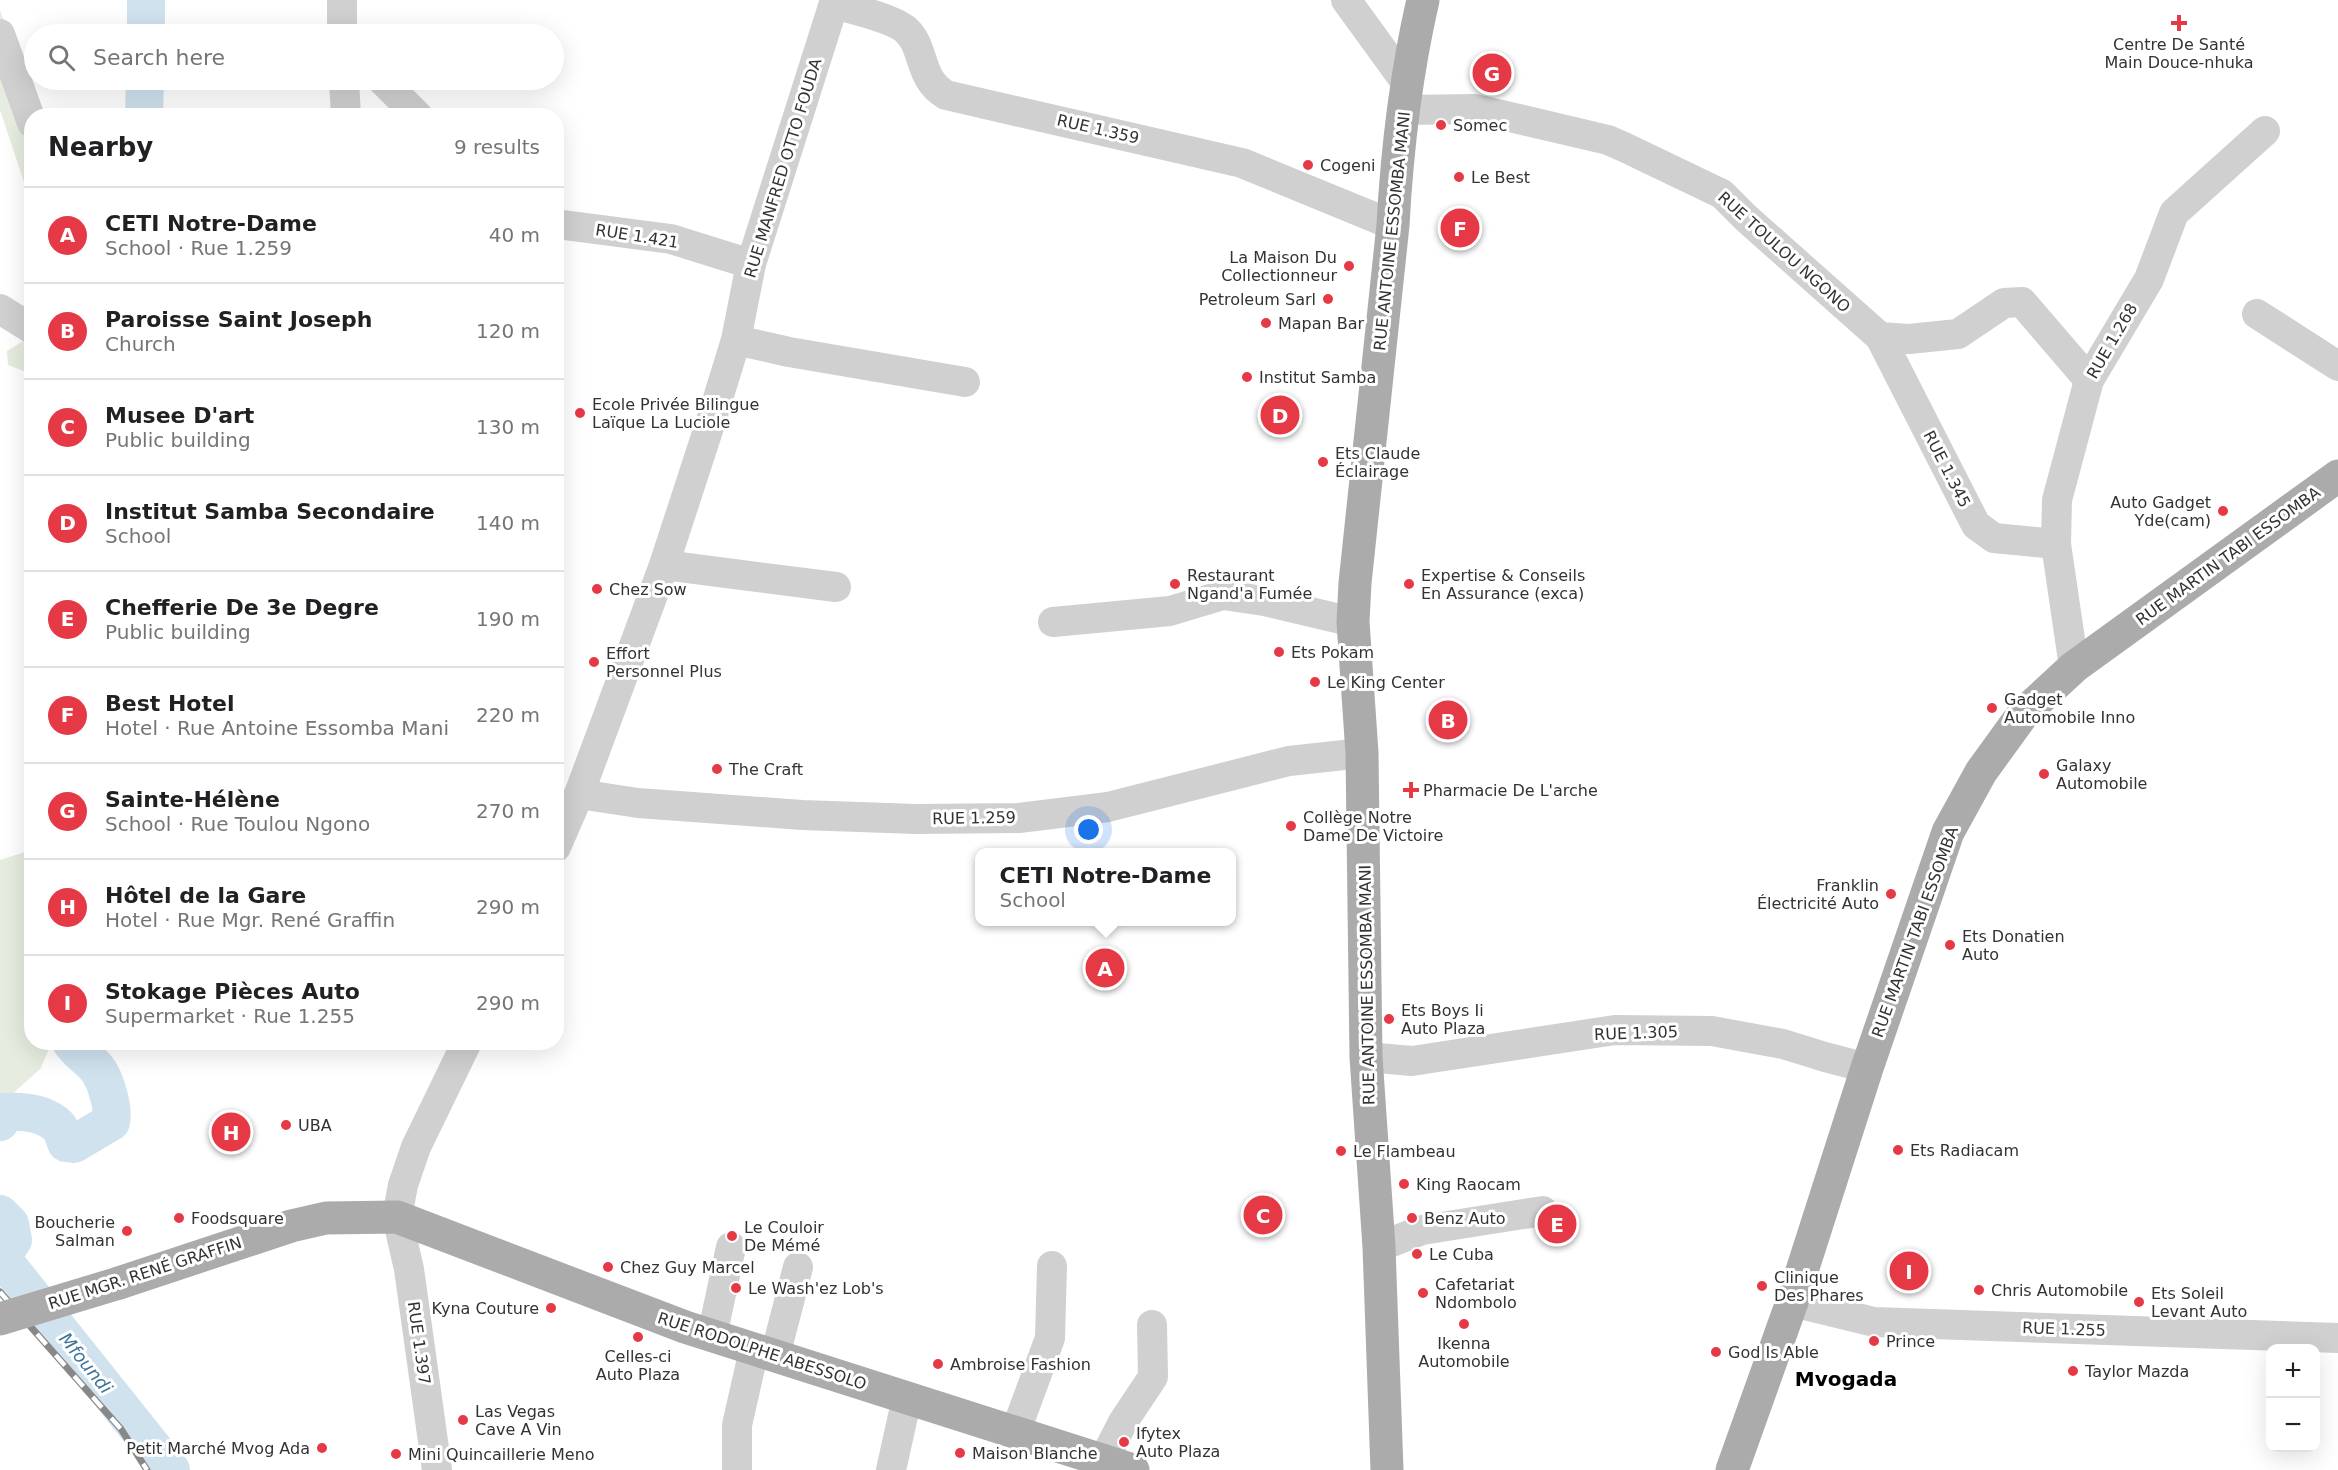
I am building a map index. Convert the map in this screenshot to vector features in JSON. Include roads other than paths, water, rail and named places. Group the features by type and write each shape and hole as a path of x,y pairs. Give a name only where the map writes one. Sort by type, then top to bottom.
{"main road":[{"name":"RUE ANTOINE ESSOMBA MANI","path":"1387,1470 1379,1248 1366,1057 1362,753 1353,622 1396,176 1406,97 1423,0"},
{"name":"RUE MARTIN TABI ESSOMBA","path":"1732,1470 1792,1302 1948,832 1981,772 2023,714 2074,667 2338,476"},
{"name":"RUE MGR. RENÉ GRAFFIN","path":"0,1319 309,1222 326,1218 397,1217"},
{"name":"RUE RODOLPHE ABESSOLO","path":"397,1217 712,1336 1118,1465"}],"street":[{"path":"342,0 342,24"},
{"path":"1346,0 1406,97"},
{"name":"RUE 1.359","path":"835,2 897,24 906,30 913,39 929,80 936,89 946,94 1242,163 1393,225"},
{"name":"RUE MANFRED OTTO FOUDA","path":"564,828 579,794 664,565 736,340 751,264 835,2"},
{"path":"0,34 27,108"},
{"path":"345,90 346,108"},
{"path":"392,90 410,108"},
{"name":"RUE TOULOU NGONO","path":"1406,97 1476,109 1608,140 1722,194 1880,337"},
{"name":"RUE 1.268","path":"2074,667 2056,544 2057,500 2089,380 2149,279 2174,213 2265,131"},
{"name":"RUE 1.421","path":"564,225 671,238 751,264"},
{"path":"1880,337 1909,339 1958,334 2004,303 2022,302 2089,380"},
{"path":"0,309 24,324"},
{"path":"2257,314 2338,366"},
{"name":"RUE 1.345","path":"1880,337 1976,525 1994,538 2056,544"},
{"path":"736,340 789,352 965,382"},
{"path":"664,565 836,587"},
{"path":"1053,622 1170,611 1222,595 1264,601 1353,622"},
{"name":"RUE 1.259","path":"579,794 638,803 802,815 916,819 1019,818 1108,807 1289,761 1362,753"},
{"name":"RUE 1.305","path":"1366,1057 1412,1061 1615,1030 1712,1031 1783,1044 1825,1058 1868,1068"},
{"path":"397,1217 403,1185 416,1147 463,1050"},
{"path":"1379,1248 1422,1230 1543,1211"},
{"name":"RUE 1.397","path":"397,1217 409,1269 437,1470"},
{"path":"712,1336 731,1247"},
{"path":"1015,1432 1050,1338 1052,1266"},
{"path":"737,1470 737,1425 798,1267"},
{"name":"RUE 1.255","path":"1792,1302 1874,1322 2338,1338"},
{"path":"1118,1465 1124,1422 1153,1377 1152,1324"},
{"path":"891,1470 907,1398"}],"waterway":[{"path":"146,0 146,24"},
{"path":"144,108 145,90"},
{"path":"0,1122 4,1112 40,1115 58,1126 66,1143 74,1144 111,1122 110,1103 101,1075 95,1066 77,1050"},
{"path":"0,1214 10,1224 13,1240 1,1257"},
{"name":"Mfoundi","path":"0,1256 171,1470"}],"railway":[{"path":"0,1292 121,1429 147,1470"}],"place":[{"name":"Centre De Santé Main Douce-nhuka","path":"2179,23"},
{"name":"Sainte-Hélène","path":"1492,73"},
{"name":"Somec","path":"1441,125"},
{"name":"Cogeni","path":"1308,165"},
{"name":"Le Best","path":"1459,177"},
{"name":"Best Hotel","path":"1460,228"},
{"name":"La Maison Du Collectionneur","path":"1349,266"},
{"name":"Petroleum Sarl","path":"1328,299"},
{"name":"Mapan Bar","path":"1266,323"},
{"name":"Institut Samba","path":"1247,377"},
{"name":"Ecole Privée Bilingue Laïque La Luciole","path":"580,413"},
{"name":"Institut Samba Secondaire","path":"1280,415"},
{"name":"Ets Claude Éclairage","path":"1323,462"},
{"name":"Auto Gadget Yde(cam)","path":"2223,511"},
{"name":"Restaurant Ngand'a Fumée","path":"1175,584"},
{"name":"Expertise & Conseils En Assurance (exca)","path":"1409,584"},
{"name":"Chez Sow","path":"597,589"},
{"name":"Ets Pokam","path":"1279,652"},
{"name":"Effort Personnel Plus","path":"594,662"},
{"name":"Le King Center","path":"1315,682"},
{"name":"Gadget Automobile Inno","path":"1992,708"},
{"name":"Paroisse Saint Joseph","path":"1448,720"},
{"name":"The Craft","path":"717,769"},
{"name":"Galaxy Automobile","path":"2044,774"},
{"name":"Pharmacie De L'arche","path":"1411,790"},
{"name":"Collège Notre Dame De Victoire","path":"1291,826"},
{"name":"Franklin Électricité Auto","path":"1891,894"},
{"name":"Ets Donatien Auto","path":"1950,945"},
{"name":"CETI Notre-Dame","path":"1105,968"},
{"name":"Ets Boys Ii Auto Plaza","path":"1389,1019"},
{"name":"UBA","path":"286,1125"},
{"name":"Hôtel de la Gare","path":"231,1132"},
{"name":"Ets Radiacam","path":"1898,1150"},
{"name":"Le Flambeau","path":"1341,1151"},
{"name":"King Raocam","path":"1404,1184"},
{"name":"Musee D'art","path":"1263,1215"},
{"name":"Foodsquare","path":"179,1218"},
{"name":"Benz Auto","path":"1412,1218"},
{"name":"Chefferie De 3e Degre","path":"1557,1224"},
{"name":"Boucherie Salman","path":"127,1231"},
{"name":"Le Couloir De Mémé","path":"732,1236"},
{"name":"Le Cuba","path":"1417,1254"},
{"name":"Chez Guy Marcel","path":"608,1267"},
{"name":"Stokage Pièces Auto","path":"1909,1271"},
{"name":"Clinique Des Phares","path":"1762,1286"},
{"name":"Le Wash'ez Lob's","path":"736,1288"},
{"name":"Chris Automobile","path":"1979,1290"},
{"name":"Cafetariat Ndombolo","path":"1423,1293"},
{"name":"Ets Soleil Levant Auto","path":"2139,1302"},
{"name":"Kyna Couture","path":"551,1308"},
{"name":"Ikenna Automobile","path":"1464,1324"},
{"name":"Celles-ci Auto Plaza","path":"638,1337"},
{"name":"Prince","path":"1874,1341"},
{"name":"God Is Able","path":"1716,1352"},
{"name":"Ambroise Fashion","path":"938,1364"},
{"name":"Taylor Mazda","path":"2073,1371"},
{"name":"Las Vegas Cave A Vin","path":"463,1420"},
{"name":"Ifytex Auto Plaza","path":"1124,1442"},
{"name":"Petit Marché Mvog Ada","path":"322,1448"},
{"name":"Maison Blanche","path":"960,1453"},
{"name":"Mini Quincaillerie Meno","path":"396,1454"}],"district":[{"name":"Mvogada","path":"1846,1379"}]}
